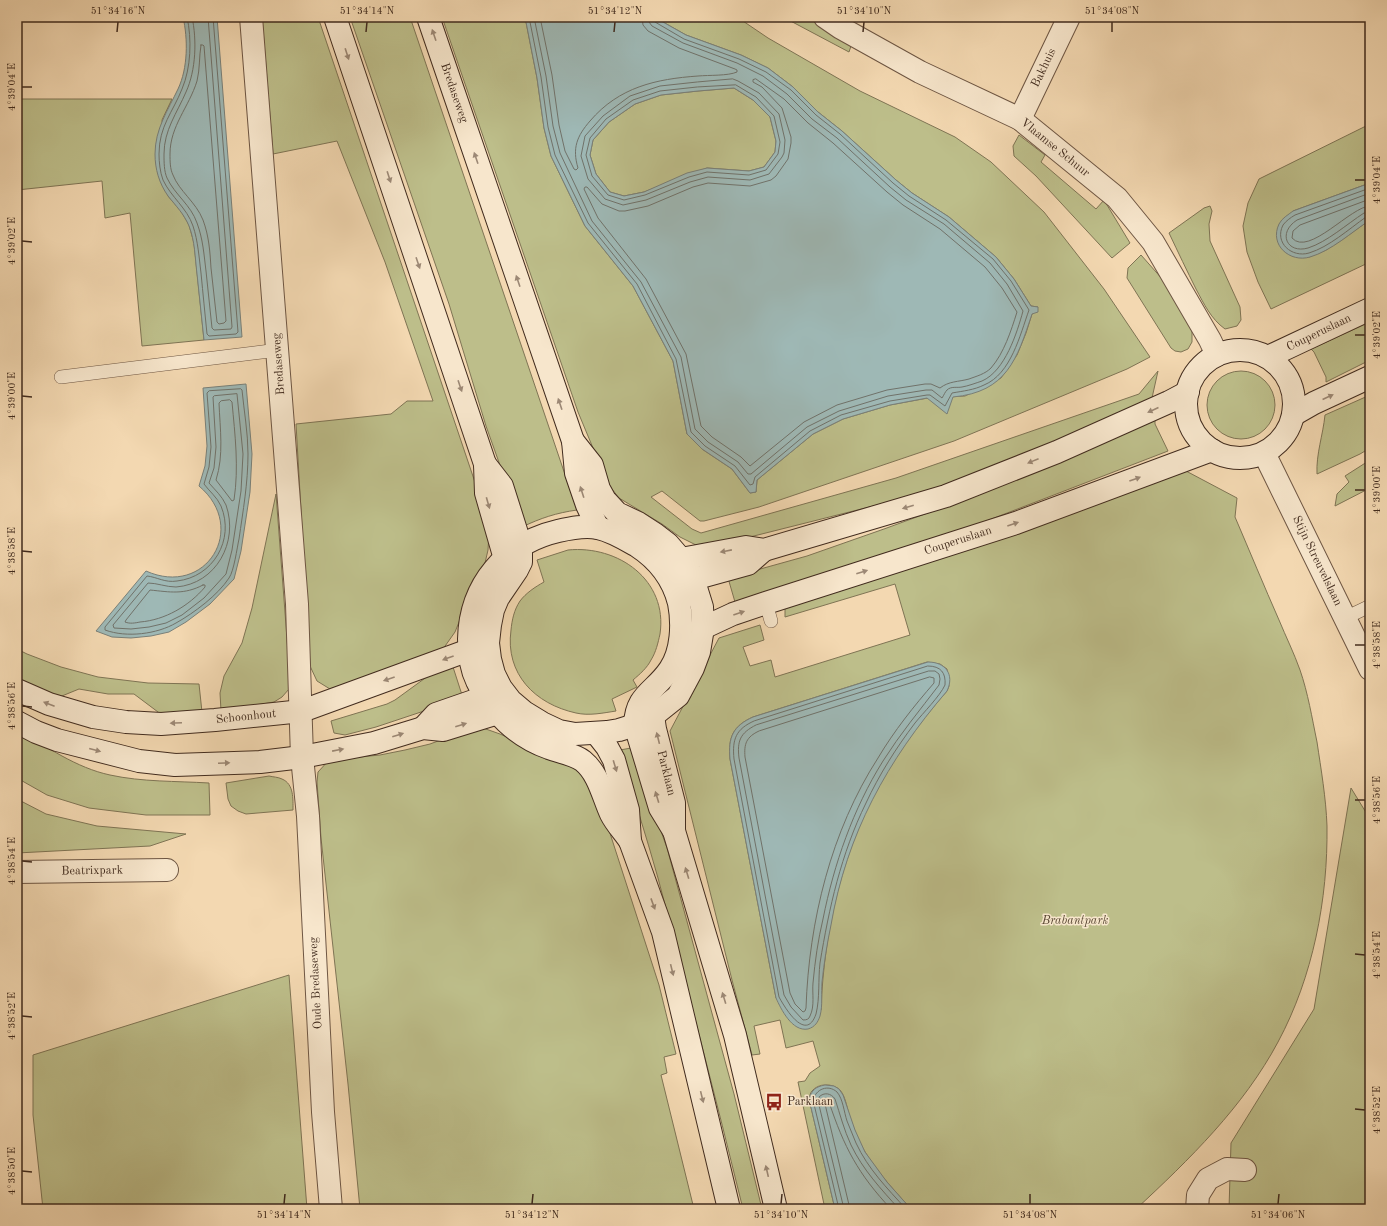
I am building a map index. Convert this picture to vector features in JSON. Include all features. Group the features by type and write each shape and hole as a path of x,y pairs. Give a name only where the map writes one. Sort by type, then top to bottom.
{"main road":[{"name":"Bredaseweg","path":"252,17 296,596 302,711 302,757"},
{"path":"335,17 485,464 502,486 513,552 520,562 517,570 498,598 493,610 490,626 488,643 494,674 496,701"},
{"name":"Bredaseweg","path":"428,17 573,441 576,473 587,505 598,528"},
{"name":"Vlaamse Schuur","path":"825,17 841,28 920,72 1020,119 1118,198 1153,242 1210,340 1217,355"},
{"name":"Bakhuis","path":"1020,119 1069,17"},
{"name":"Couperuslaan","path":"1268,357 1370,309"},
{"path":"1234,350 1252,351 1268,357 1281,368 1290,382 1294,398 1293,415 1290,427 1283,438 1275,446 1264,453 1246,458 1228,457 1212,450 1199,439 1190,425 1186,409 1188,392 1194,377 1203,364 1217,355 1234,350"},
{"path":"1293,415 1314,403 1370,378"},
{"path":"670,580 693,578 748,564 764,550 946,496 1064,448 1169,402 1188,392"},
{"name":"Bredaseweg","path":"573,441 592,465 605,500 617,513 638,523 668,544 681,559"},
{"name":"Couperuslaan","path":"703,628 734,614 768,612 1016,523 1212,450"},
{"name":"Stijn Streuvelslaan","path":"1264,453 1370,669"},
{"path":"644,721 635,713 640,702 670,669 676,656 680,639 681,623 676,591 660,565 648,554 617,535 598,528 583,527 553,532 538,537 513,552 492,571 482,587 474,606 470,623 469,650 476,680 496,701 507,724 533,741 548,748 582,759 591,769 612,816 630,841 663,932 729,1209"},
{"path":"17,722 36,732 57,740 139,761 182,764 260,762 302,757 374,743 423,728 442,730 496,701 511,701 524,712 559,731 575,734 619,730 644,721 678,696 687,682 699,652 703,628 702,607 693,578 681,559 746,547 764,550"},
{"name":"Schoonhout","path":"17,690 49,704 70,711 93,717 126,722 161,724 215,720 302,711 469,650"},
{"name":"Parklaan","path":"644,721 660,808 674,831 735,1035 776,1209"},
{"path":"596,733 614,760 628,810 630,841"},
{"name":"Oude Bredaseweg","path":"302,757 308,816 323,1112 331,1209"},
{"name":"Beatrixpark","path":"17,872 167,870"},
{"path":"1197,1209 1198,1195 1208,1179 1227,1169 1245,1170"}],"lane":[{"path":"61,377 278,350"},
{"path":"1345,618 1370,606"}],"green space":[{"path":"262,17 318,17 483,506 489,533 488,550 485,563 478,575 455,632 443,649 330,689 317,681 310,666 296,424 391,414 407,401 433,401 385,262 337,141 273,154"},
{"path":"350,17 410,17 577,510 549,516 522,527 486,426 449,304"},
{"path":"442,17 525,17 537,78 544,128 551,156 585,226 633,286 673,361 687,434 702,449 732,469 750,493 756,492 757,480 813,434 843,419 890,405 928,398 965,396 1001,378 1017,355 1032,314 1038,307 1031,306 1014,279 996,257 949,217 912,193 896,180 842,131 818,112 793,87 768,68 741,55 686,35 654,17 737,17 768,38 860,91 955,137 991,162 1044,212 1104,289 1150,357 1127,369 954,441 759,507 700,521 662,491 651,497 692,529 701,533 896,478 1139,394 1158,371 1152,398 1070,437 921,494 714,546 696,545 680,537 662,524 619,498 608,484 578,412"},
{"path":"783,17 816,17 852,43 849,52"},
{"path":"734,88 753,100 770,117 776,141 775,152 764,167 749,171 707,168 644,192 624,196 610,192 596,174 590,155 593,140 609,122 635,104 661,95"},
{"path":"17,99 172,99 162,120 168,196 181,211 189,225 194,243 204,340 142,346 130,213 105,218 102,181 17,190"},
{"path":"1370,124 1370,183 1293,211 1309,257 1326,250 1370,220 1370,262 1271,309 1258,282 1247,252 1243,226 1248,203 1259,179"},
{"path":"1019,135 1045,155 1041,162 1096,209 1104,200 1130,243 1112,258 1036,176 1014,156 1013,146"},
{"path":"1210,206 1212,211 1209,224 1210,241 1240,307 1241,320 1237,326 1225,329 1216,321 1205,306 1169,233 1204,208"},
{"path":"1141,255 1164,281 1192,331 1192,342 1188,349 1181,352 1175,351 1171,348 1127,278 1128,268"},
{"path":"1370,322 1370,360 1326,382 1326,377 1314,352 1311,349"},
{"path":"1241,371 1254,374 1265,381 1272,392 1275,405 1272,418 1265,429 1254,436 1241,439 1228,436 1217,429 1210,418 1207,405 1210,392 1217,381 1228,374"},
{"path":"1370,395 1370,448 1317,474 1325,415"},
{"path":"1155,420 1155,424 1168,451 976,525 735,602 728,578 807,556 982,493"},
{"path":"1370,460 1370,488 1335,506 1337,494 1349,482 1345,476"},
{"name":"Brabantpark","path":"1186,471 1237,498 1235,517 1298,664 1312,715 1326,805 1327,854 1325,881 1316,937 1309,964 1301,991 1278,1042 1264,1066 1232,1110 1195,1152 1136,1209 911,1209 883,1177 864,1151 853,1127 845,1100 840,1090 834,1086 822,1085 815,1088 809,1099 835,1209 825,1209 798,1082 805,1081 810,1073 820,1066 813,1041 786,1048 780,1020 754,1026 760,1054 752,1055 670,731 719,638 760,625 764,640 743,647 750,666 771,660 775,677 910,635 895,584 785,617 785,608","holes":["927,662 940,664 947,669 949,686 947,691 917,727 890,766 874,794 849,853 832,915 823,978 821,1010 776,998 730,759 730,744 733,733 736,728 746,720 753,717"]},
{"path":"276,494 288,652 289,689 282,697 274,702 221,711 220,693 224,676 242,643 252,608"},
{"path":"568,550 587,550 605,553 621,560 636,570 648,582 656,597 660,615 660,634 656,651 647,666 633,680 637,687 612,699 616,711 596,714 581,714 561,709 536,694 526,685 518,673 513,660 510,646 511,630 515,611 525,595 544,582 537,560"},
{"path":"17,649 61,667 98,677 148,683 199,684 202,712 162,715 134,694 108,694 79,689 57,698 17,682"},
{"path":"453,667 463,698 376,727 345,735 334,733 331,721 387,704 395,700 428,676"},
{"path":"17,728 62,756 98,772 134,779 209,783 210,815 146,815 89,808 47,795 17,778"},
{"path":"483,728 500,734 576,768 591,783 607,824 659,985 676,1054 664,1057 667,1073 661,1075 694,1209 360,1209 321,838 317,782 318,772 329,760 380,755 405,750 430,744 457,734"},
{"path":"631,748 667,848 734,1094 762,1209 743,1209 658,878 620,750"},
{"path":"269,776 280,778 289,784 292,792 293,810 246,814 231,806 228,799 226,783"},
{"path":"1351,788 1370,819 1370,1209 1229,1209 1231,1143 1314,1009"},
{"path":"17,799 46,814 97,826 186,834 150,846 17,853"},
{"path":"289,975 307,1209 43,1209 33,1115 33,1055"}],"water":[{"path":"183,17 217,17 242,337 204,340 191,232 180,210 165,191 160,181 156,165 155,154 157,136 184,72 186,35"},
{"path":"525,17 654,17 686,35 741,55 768,68 793,87 818,112 842,131 896,180 912,193 949,217 996,257 1014,279 1031,306 1038,307 1038,312 1032,314 1015,359 998,380 986,388 971,394 953,397 947,414 927,398 890,405 843,419 813,434 757,480 756,492 750,493 732,469 702,449 687,434 673,361 633,286 585,226 551,156 544,128 537,78","holes":["734,88 753,100 770,117 776,141 775,152 764,167 749,171 707,168 687,173 644,192 624,196 610,192 596,174 590,155 593,140 609,122 635,104 661,95"]},
{"path":"1370,183 1370,220 1341,241 1310,257 1295,257 1283,251 1277,239 1277,232 1279,224 1283,218 1293,211"},
{"path":"246,384 252,454 250,492 241,551 234,579 210,604 186,622 169,632 131,638 112,637 96,631 146,571 168,577 187,575 202,567 214,554 220,538 220,521 214,503 199,486 205,466 207,446 203,388"},
{"path":"928,662 939,664 947,670 950,679 947,691 925,717 888,772 872,800 859,829 847,859 838,891 826,954 820,1016 813,1027 802,1029 797,1027 788,1019 776,998 730,759 731,738 736,728 746,720 753,717"},
{"path":"825,1085 834,1086 839,1089 843,1095 855,1130 865,1152 887,1182 911,1209 835,1209 809,1099 814,1089"}],"place":[{"name":"Parklaan","path":"774,1102"}]}
